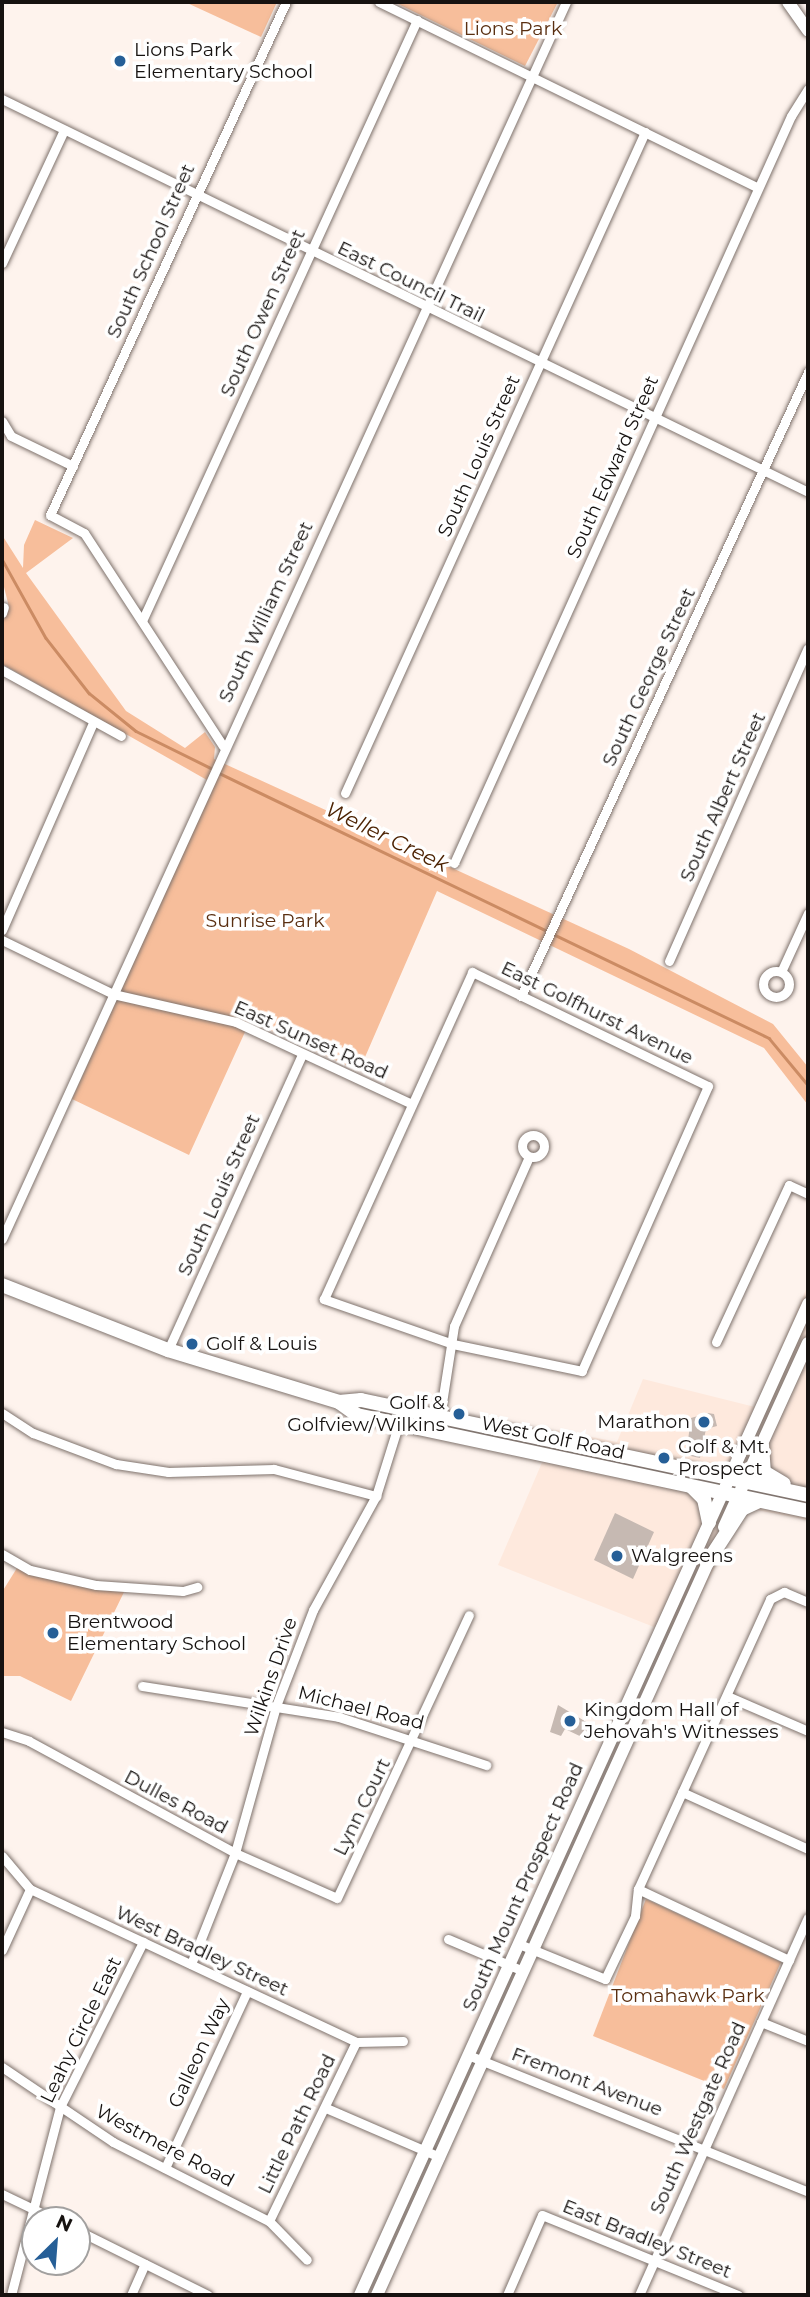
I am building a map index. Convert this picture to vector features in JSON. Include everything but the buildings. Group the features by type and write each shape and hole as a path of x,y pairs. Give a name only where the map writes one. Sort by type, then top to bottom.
{"main road":[{"path":"788,2 808,31"},
{"name":"West Golf Road","path":"2,1285 168,1350 340,1402 361,1400 401,1417 690,1487 808,1511"},
{"name":"South Mount Prospect Road","path":"360,2295 808,1304"},
{"name":"South Mount Prospect Road","path":"377,2295 808,1343"},
{"name":"West Golf Road","path":"438,1425 808,1495"},
{"path":"762,1445 762,1466 769,1477 808,1495"},
{"path":"690,1487 704,1499 709,1522"},
{"path":"708,1563 743,1509 759,1501"}],"street":[{"name":"South School Street","path":"142,621 84,533 50,515 286,2"},
{"path":"379,2 758,188"},
{"name":"South William Street","path":"2,1239 215,762 566,2"},
{"name":"South Owen Street","path":"142,621 417,20"},
{"name":"South Edward Street","path":"454,863 758,188 808,89"},
{"name":"East Council Trail","path":"2,99 654,420 808,492"},
{"path":"2,263 64,130"},
{"name":"South Louis Street","path":"345,793 645,132"},
{"name":"South George Street","path":"520,996 808,372"},
{"path":"2,421 11,436 72,466"},
{"path":"142,621 223,746"},
{"name":"South Albert Street","path":"669,961 808,648"},
{"path":"2,670 93,723 121,736"},
{"path":"2,930 93,723"},
{"path":"781,972 808,913"},
{"name":"East Sunset Road","path":"2,940 113,994 236,1022 410,1102"},
{"name":"East Golfhurst Avenue","path":"410,1102 472,972 708,1086 582,1371 453,1344"},
{"name":"South Louis Street","path":"168,1350 302,1054"},
{"path":"410,1102 324,1299 453,1344"},
{"path":"438,1425 454,1326 529,1157"},
{"path":"716,1342 789,1185 808,1194"},
{"path":"2,1413 33,1433 116,1464 168,1472 274,1469 376,1496"},
{"name":"Wilkins Drive","path":"191,1964 235,1853 276,1706 313,1610 376,1496 401,1417"},
{"path":"2,1554 30,1570 96,1585 183,1591 197,1587"},
{"path":"519,1944 605,1979 635,1916 638,1889 778,1591 808,1602"},
{"name":"Lynn Court","path":"337,1898 414,1738 469,1615"},
{"name":"Michael Road","path":"142,1686 276,1706 414,1738 486,1765"},
{"path":"727,1696 808,1731"},
{"name":"Dulles Road","path":"2,1732 29,1741 235,1853 337,1898"},
{"path":"682,1792 808,1849"},
{"name":"West Bradley Street","path":"2,1856 30,1889 356,2042 403,2042"},
{"path":"2,1950 30,1889"},
{"path":"638,1889 789,1960"},
{"name":"South Westgate Road","path":"639,2295 808,1918"},
{"path":"448,1939 523,1971"},
{"name":"Leahy Circle East","path":"31,2206 60,2107 143,1942"},
{"name":"Galleon Way","path":"164,2168 247,1991"},
{"path":"761,2022 808,2041"},
{"name":"Little Path Road","path":"269,2221 356,2042"},
{"name":"Fremont Avenue","path":"468,2055 704,2147 808,2192"},
{"name":"Westmere Road","path":"2,2067 60,2107 164,2168 269,2221 307,2260"},
{"path":"326,2108 440,2157"},
{"path":"2,2194 29,2206"},
{"name":"East Bradley Street","path":"507,2295 542,2215 738,2295"},
{"path":"91,2237 208,2295"},
{"name":"Leahy Circle East","path":"11,2295 21,2251"},
{"path":"131,2295 145,2264"}],"shaded area":[{"path":"808,1285 808,1520 751,1509 741,1517 679,1637 498,1565 556,1430 617,1442 643,1379 755,1407"}],"green space":[{"path":"185,2 277,2 261,37"},
{"name":"Lions Park","path":"394,2 558,2 525,66"},
{"name":"Sunrise Park","path":"35,520 73,538 26,573 126,711 185,748 205,732 215,747 214,759 629,949 773,1024 808,1067 808,1105 764,1048 437,891 359,1071 250,1021 189,1155 72,1099 214,784 2,664 2,625 9,607 2,579 2,535 23,568 24,545"},
{"name":"Brentwood Elementary School","path":"17,1568 125,1590 71,1701 20,1676 2,1676 2,1592"},
{"name":"Tomahawk Park","path":"646,1899 781,1962 724,2089 593,2036"}],"waterway":[{"name":"Weller Creek","path":"2,559 46,638 89,693 136,731 213,769"},
{"name":"Weller Creek","path":"219,773 547,931"},
{"name":"Weller Creek","path":"553,934 769,1038 808,1085"}],"place":[{"name":"Lions Park Elementary School","path":"120,61"},
{"name":"Golf & Louis","path":"192,1344"},
{"name":"Golf & Golfview/Wilkins","path":"459,1414"},
{"name":"Marathon","path":"704,1422"},
{"name":"Golf & Mt. Prospect","path":"664,1458"},
{"name":"Walgreens","path":"617,1556"},
{"name":"Brentwood Elementary School","path":"53,1633"},
{"name":"Kingdom Hall of Jehovah's Witnesses","path":"570,1721"}]}
